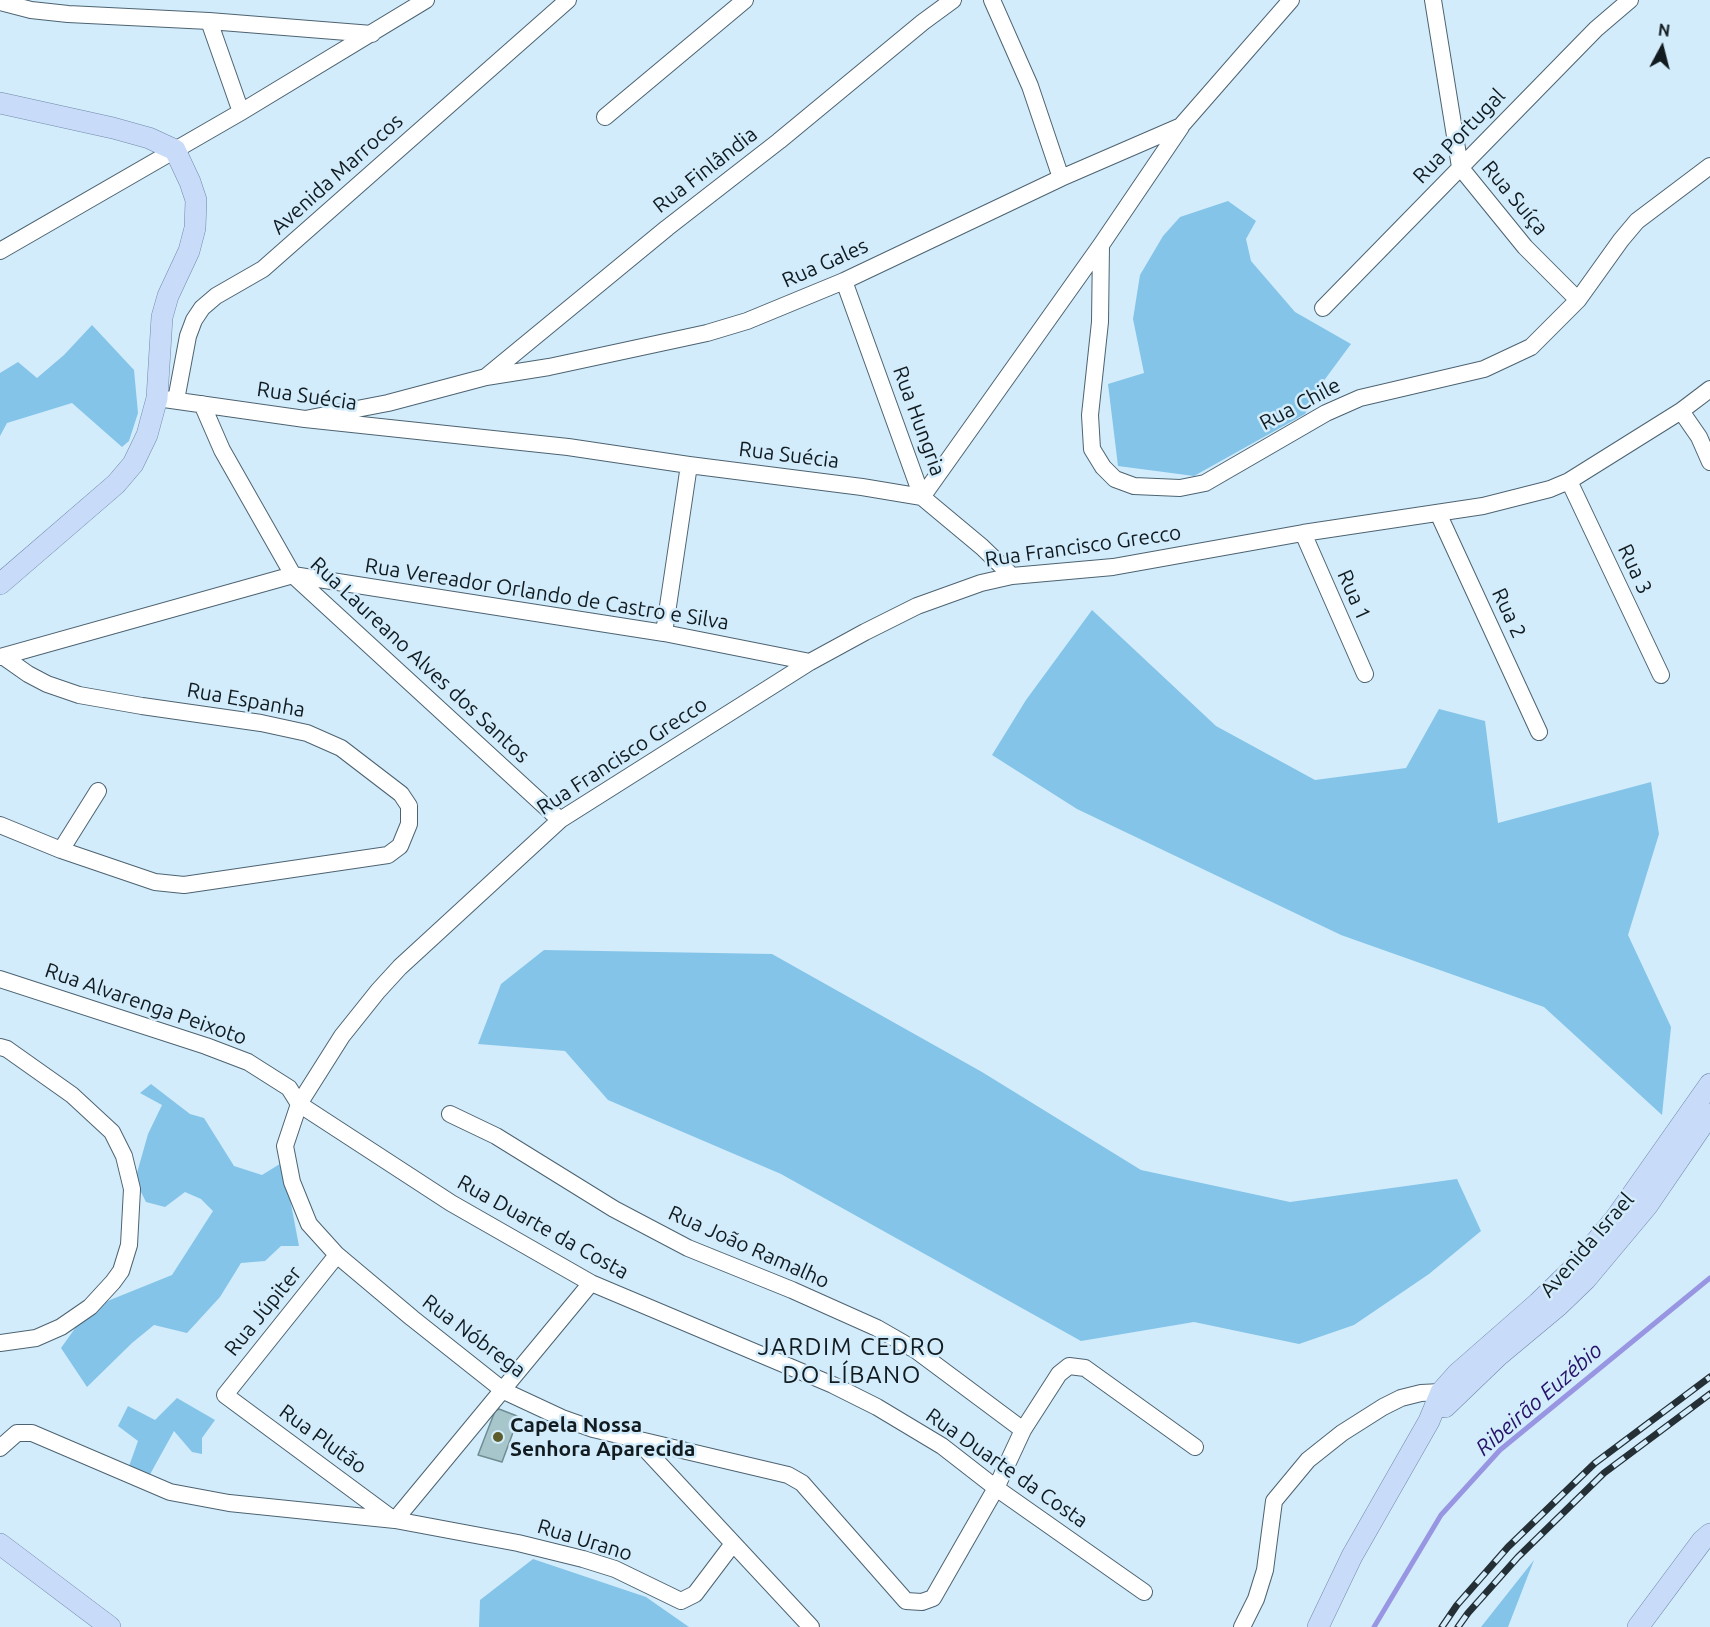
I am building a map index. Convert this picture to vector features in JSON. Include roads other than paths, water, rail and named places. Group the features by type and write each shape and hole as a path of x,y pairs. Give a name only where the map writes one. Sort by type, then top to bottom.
{"main road":[{"path":"0,103 113,128 149,138 175,150 196,200 195,228 189,251 168,296 162,317 167,399 133,464 116,484 0,584"},
{"name":"Avenida Israel","path":"1318,1627 1352,1556 1429,1421 1448,1395 1457,1374 1574,1268 1615,1219 1710,1084"},
{"name":"Avenida Israel","path":"1448,1395 1558,1306 1586,1279 1647,1206 1710,1114"},
{"path":"1638,1627 1702,1541 1710,1534"},
{"path":"0,1544 110,1627"}],"street":[{"path":"46,0 68,14"},
{"path":"0,251 241,112 426,0"},
{"name":"Avenida Marrocos","path":"167,399 194,320 202,308 216,296 263,269 568,0"},
{"path":"605,117 745,0"},
{"name":"Rua Finlândia","path":"486,377 953,0"},
{"path":"992,0 1030,86 1061,178"},
{"name":"Rua Gales","path":"305,419 388,403 486,377 549,367 707,333 747,321 844,281 1061,178 1181,126 1291,0"},
{"name":"Rua Suíça","path":"1433,0 1460,167 1525,247 1578,300"},
{"name":"Rua Portugal","path":"1323,308 1596,29 1629,0"},
{"path":"0,2 31,10 68,14 209,21 372,34"},
{"path":"209,21 241,112"},
{"path":"922,497 1101,245 1181,126"},
{"name":"Rua Chile","path":"1101,245 1100,322 1090,415 1092,449 1103,467 1115,479 1134,486 1180,488 1205,483 1326,413 1360,398 1484,369 1532,347 1578,300 1637,221 1710,166"},
{"name":"Rua Hungria","path":"844,281 922,497 982,547 1012,576"},
{"name":"Rua Francisco Grecco","path":"299,1104 342,1036 378,991 429,940 560,820 810,662 917,606 981,582 1012,576 1113,567 1483,506 1523,497 1569,481 1681,411 1710,389"},
{"path":"167,399 202,404"},
{"name":"Rua Suécia","path":"202,404 305,419 568,447 922,497"},
{"name":"Rua Laureano Alves dos Santos","path":"202,404 222,450 293,575 560,820"},
{"path":"1681,411 1699,437 1710,462"},
{"path":"664,633 688,465"},
{"name":"Rua 3","path":"1569,481 1660,675"},
{"name":"Rua 2","path":"1438,513 1539,732"},
{"name":"Rua 1","path":"1303,534 1365,674"},
{"name":"Rua Vereador Orlando de Castro e Silva","path":"2,657 293,575 664,633 810,662"},
{"name":"Rua Espanha","path":"2,657 47,684 79,694 142,706 261,723 308,733 340,748 401,794 409,806 409,824 400,846 388,855 184,885 155,882 62,850"},
{"path":"0,825 62,850 98,790"},
{"name":"Rua Alvarenga Peixoto","path":"0,979 248,1062 289,1088 299,1104"},
{"path":"0,1047 7,1049 72,1095 112,1132 124,1156 132,1189 129,1245 122,1270 113,1282 90,1307 61,1327 36,1338 0,1343"},
{"name":"Rua Nóbrega","path":"299,1104 285,1146 292,1182 309,1224 337,1255 504,1391 562,1418 593,1429 788,1476 802,1483 906,1601 921,1602 933,1598 996,1488"},
{"name":"Rua Duarte da Costa","path":"299,1104 452,1203 591,1283 869,1402 942,1446 996,1488 1144,1592"},
{"name":"Rua João Ramalho","path":"450,1114 496,1136 614,1209 688,1248 792,1290 877,1328 917,1351 1023,1430"},
{"name":"Rua Júpiter","path":"225,1395 337,1255"},
{"path":"395,1520 591,1283"},
{"path":"996,1488 1023,1430 1062,1369 1069,1366 1077,1365 1085,1368 1195,1447"},
{"path":"1242,1627 1256,1599 1265,1570 1274,1501 1308,1460 1342,1433 1401,1398 1421,1393 1448,1395"},
{"name":"Rua Plutão","path":"225,1395 395,1520"},
{"name":"Rua Urano","path":"0,1448 17,1433 33,1432 170,1492 229,1503 395,1520 518,1543 615,1569 681,1601 695,1594 732,1545"},
{"path":"637,1440 732,1545 811,1627"}],"waterway":[{"name":"Ribeirão Euzébio","path":"1374,1627 1441,1515 1500,1450 1710,1278"}],"railway":[{"path":"1442,1627 1457,1605 1508,1547 1595,1463 1710,1377"},
{"path":"1458,1627 1518,1557 1604,1473 1710,1394"}],"place":[{"name":"Capela Nossa Senhora Aparecida","path":"498,1437"}],"district":[{"name":"JARDIM CEDRO DO LÍBANO","path":"852,1361"}]}
